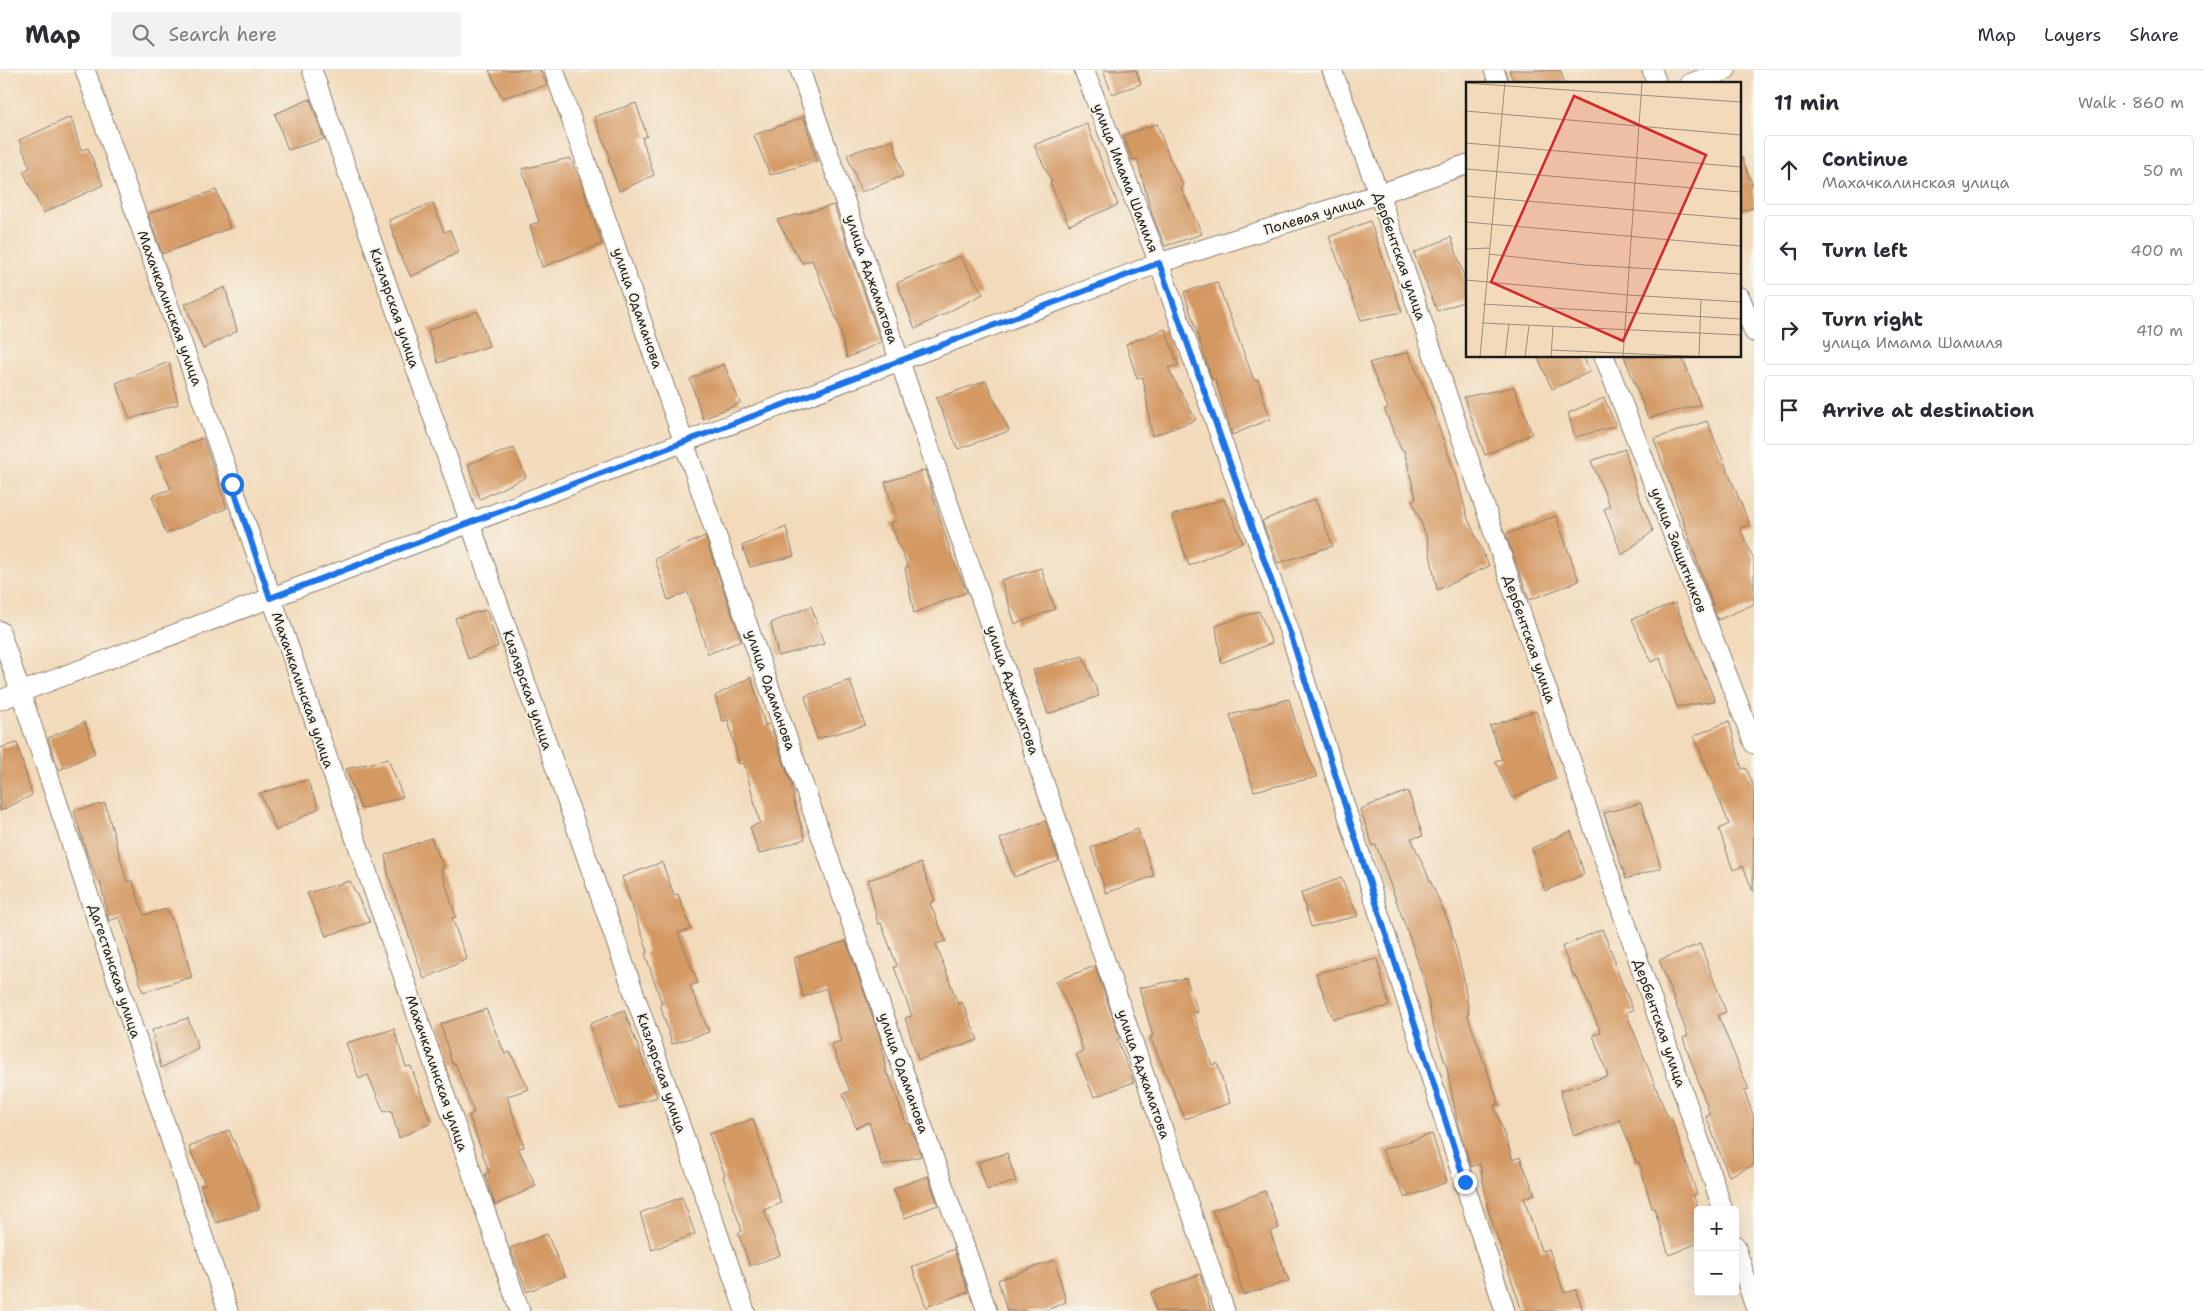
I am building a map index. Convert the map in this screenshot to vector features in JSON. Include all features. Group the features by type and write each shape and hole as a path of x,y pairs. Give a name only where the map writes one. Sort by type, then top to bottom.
{"street":[{"name":"Махачкалинская улица","path":"85,70 232,484 270,598 520,1311"},
{"name":"Кизлярская улица","path":"312,70 745,1311"},
{"name":"улица Одаманова","path":"554,70 987,1311"},
{"name":"улица Аджаматова","path":"800,70 1225,1311"},
{"name":"улица Имама Шамиля","path":"1084,70 1159,263 1291,636 1505,1311"},
{"name":"Дербентская улица","path":"1332,70 1379,194 1722,1206"},
{"path":"1494,70 1498,82"},
{"path":"1652,70 1656,82"},
{"path":"1694,82 1726,70"},
{"name":"Полевая улица","path":"0,700 1159,263 1466,165"},
{"path":"1742,301 1754,332"},
{"name":"улица Защитников","path":"1605,358 1754,744"},
{"name":"Дагестанская улица","path":"0,631 228,1311"},
{"path":"1737,1251 1754,1304"}],"building":[{"path":"489,70 540,70 547,85 502,98"},
{"path":"1103,70 1136,70 1141,84 1112,94"},
{"path":"1509,70 1560,70 1564,82 1513,82"},
{"path":"310,99 324,139 288,150 275,114"},
{"path":"636,103 647,136 642,138 654,175 619,191 608,158 610,157 594,117"},
{"path":"71,117 81,150 88,148 103,185 43,213 23,171 30,168 19,140"},
{"path":"804,117 817,161 770,175 754,135"},
{"path":"1087,124 1118,205 1069,225 1050,183 1052,182 1034,145"},
{"path":"1157,124 1169,157 1184,187 1181,188 1202,234 1165,246 1152,214 1137,159 1133,160 1123,135"},
{"path":"893,140 903,176 861,192 847,154"},
{"path":"1742,157 1752,184 1754,184 1754,207 1742,211"},
{"path":"570,158 580,179 602,244 542,267 530,225 539,222 522,169"},
{"path":"216,190 230,228 162,254 148,214"},
{"path":"433,203 444,232 450,230 459,252 411,277 398,250 389,220"},
{"path":"834,205 881,342 847,358 838,323 812,260 802,263 777,220"},
{"path":"1370,221 1402,312 1361,320 1329,237"},
{"path":"1451,237 1466,282 1466,301 1437,311 1414,253"},
{"path":"960,256 983,294 915,329 897,283"},
{"path":"1217,282 1254,380 1258,379 1270,419 1232,435 1215,379 1212,380 1184,292"},
{"path":"225,287 237,331 203,349 185,304"},
{"path":"478,311 489,346 438,363 428,330"},
{"path":"1165,329 1178,365 1168,368 1196,420 1152,436 1143,377 1137,379 1126,344"},
{"path":"1408,352 1428,396 1459,485 1468,519 1489,566 1437,590 1427,538 1412,500 1416,499 1404,450 1402,451 1384,409 1388,408 1369,363"},
{"path":"1538,358 1584,358 1590,372 1552,389"},
{"path":"1625,358 1683,358 1700,405 1648,418"},
{"path":"169,362 178,404 130,419 116,383"},
{"path":"724,364 740,403 703,419 690,379"},
{"path":"986,381 1009,431 958,449 936,398"},
{"path":"1514,387 1532,434 1485,455 1464,397"},
{"path":"1604,398 1616,426 1575,437 1568,413"},
{"path":"1707,421 1750,525 1740,528 1754,560 1754,604 1718,620 1654,439"},
{"path":"203,438 227,508 166,534 152,496 171,489 156,456"},
{"path":"514,448 526,477 480,499 468,464"},
{"path":"1625,449 1638,494 1653,531 1622,555 1604,509 1610,506 1591,461"},
{"path":"925,470 952,557 967,592 914,613 905,568 908,567 890,523 897,520 885,482"},
{"path":"1224,499 1243,542 1189,566 1172,515"},
{"path":"1315,499 1333,546 1278,563 1262,521"},
{"path":"1556,516 1579,581 1529,600 1506,534"},
{"path":"786,527 794,556 750,567 742,546"},
{"path":"705,536 741,641 708,654 688,592 668,600 655,559"},
{"path":"1041,568 1055,609 1015,624 1001,580"},
{"path":"1675,603 1715,701 1677,707 1660,658 1651,662 1632,619"},
{"path":"811,606 824,644 778,656 771,623"},
{"path":"486,610 498,646 468,659 455,618"},
{"path":"1259,611 1272,643 1221,663 1216,626"},
{"path":"1083,656 1099,696 1048,714 1033,670"},
{"path":"751,677 765,725 770,724 790,780 793,798 805,839 759,854 750,827 760,823 744,763 739,764 728,720 722,721 715,696"},
{"path":"850,680 865,725 817,739 805,696"},
{"path":"1289,699 1297,727 1317,777 1254,791 1230,715"},
{"path":"1536,711 1556,779 1512,798 1495,761 1502,759 1490,726"},
{"path":"1729,721 1742,769 1746,768 1754,787 1753,892 1743,866 1733,870 1719,829 1729,824 1694,736"},
{"path":"85,722 95,753 59,770 48,738"},
{"path":"17,743 32,795 0,811 0,748"},
{"path":"388,759 403,797 361,809 346,769"},
{"path":"307,780 319,808 276,831 260,793"},
{"path":"1408,791 1423,836 1411,838 1450,925 1463,975 1469,1013 1467,1014 1499,1104 1494,1105 1513,1160 1520,1157 1535,1194 1524,1198 1541,1251 1549,1249 1564,1293 1576,1290 1583,1311 1522,1311 1488,1209 1480,1164 1471,1167 1457,1121 1447,1068 1432,1022 1425,984 1376,845 1373,846 1360,809"},
{"path":"105,803 127,882 132,880 144,915 167,909 182,944 192,977 143,992 120,917 109,921 100,881 98,882 87,854 74,811"},
{"path":"1641,803 1661,868 1626,879 1604,813"},
{"path":"1045,821 1059,861 1014,877 1000,839"},
{"path":"1138,829 1154,876 1106,893 1091,848"},
{"path":"1571,831 1584,874 1545,891 1532,848"},
{"path":"431,838 444,868 441,869 456,917 452,918 467,959 424,979 389,878 385,855"},
{"path":"662,862 674,895 678,894 691,929 678,933 698,983 690,986 709,1032 672,1044 660,1004 662,1004 645,953 648,952 622,877"},
{"path":"921,863 935,901 930,903 946,941 936,944 958,1004 962,1002 978,1040 918,1060 905,1018 912,1016 894,967 897,966 881,923 878,924 868,880"},
{"path":"1341,878 1358,916 1311,927 1301,893"},
{"path":"350,881 370,922 326,936 307,893"},
{"path":"1602,929 1633,1010 1626,1012 1668,1118 1671,1117 1697,1194 1693,1195 1698,1206 1694,1206 1694,1245 1669,1255 1654,1208 1652,1208 1639,1162 1636,1163 1620,1120 1574,1136 1560,1091 1608,1076 1593,1035 1601,1032 1576,976 1574,977 1562,947"},
{"path":"846,941 880,1037 887,1076 889,1075 906,1124 909,1123 921,1156 882,1166 869,1122 856,1128 843,1094 850,1091 831,1044 841,1041 826,988 803,997 794,958"},
{"path":"1700,944 1726,1012 1718,1015 1749,1090 1744,1091 1754,1117 1754,1165 1729,1176 1706,1116 1710,1115 1683,1038 1688,1036 1659,960"},
{"path":"1377,959 1389,1006 1333,1019 1316,973"},
{"path":"1095,966 1120,1038 1117,1039 1134,1082 1094,1097 1076,1054 1083,1051 1072,1015 1056,981"},
{"path":"1186,978 1198,1012 1193,1013 1212,1065 1217,1063 1230,1103 1185,1119 1150,1037 1153,1036 1139,988"},
{"path":"486,1009 505,1054 510,1052 529,1089 507,1096 524,1147 518,1148 536,1186 495,1205 485,1174 489,1172 469,1115 474,1113 455,1063 452,1064 441,1024"},
{"path":"624,1010 657,1097 619,1109 590,1024"},
{"path":"188,1018 198,1048 161,1068 152,1030"},
{"path":"394,1029 406,1067 411,1066 431,1123 399,1138 391,1110 384,1112 368,1075 359,1079 346,1043"},
{"path":"753,1119 781,1203 764,1210 780,1255 750,1266 738,1233 742,1231 723,1176 725,1175 709,1134"},
{"path":"229,1130 246,1168 259,1209 216,1223 200,1186 205,1184 189,1147"},
{"path":"1432,1134 1447,1182 1405,1198 1382,1150"},
{"path":"1007,1153 1016,1181 987,1190 978,1162"},
{"path":"928,1176 938,1205 905,1218 893,1189"},
{"path":"1265,1191 1279,1228 1270,1232 1289,1281 1243,1295 1231,1247 1229,1248 1212,1210"},
{"path":"682,1197 695,1234 652,1250 640,1213"},
{"path":"547,1234 565,1276 527,1292 510,1248"},
{"path":"954,1249 968,1292 926,1307 912,1267"},
{"path":"1055,1260 1066,1302 1045,1311 1007,1311 998,1280"},
{"path":"1200,1274 1211,1311 1156,1311 1151,1293"}],"route":[{"path":"232,484 270,598 1159,263 1291,636 1465,1182"}]}
